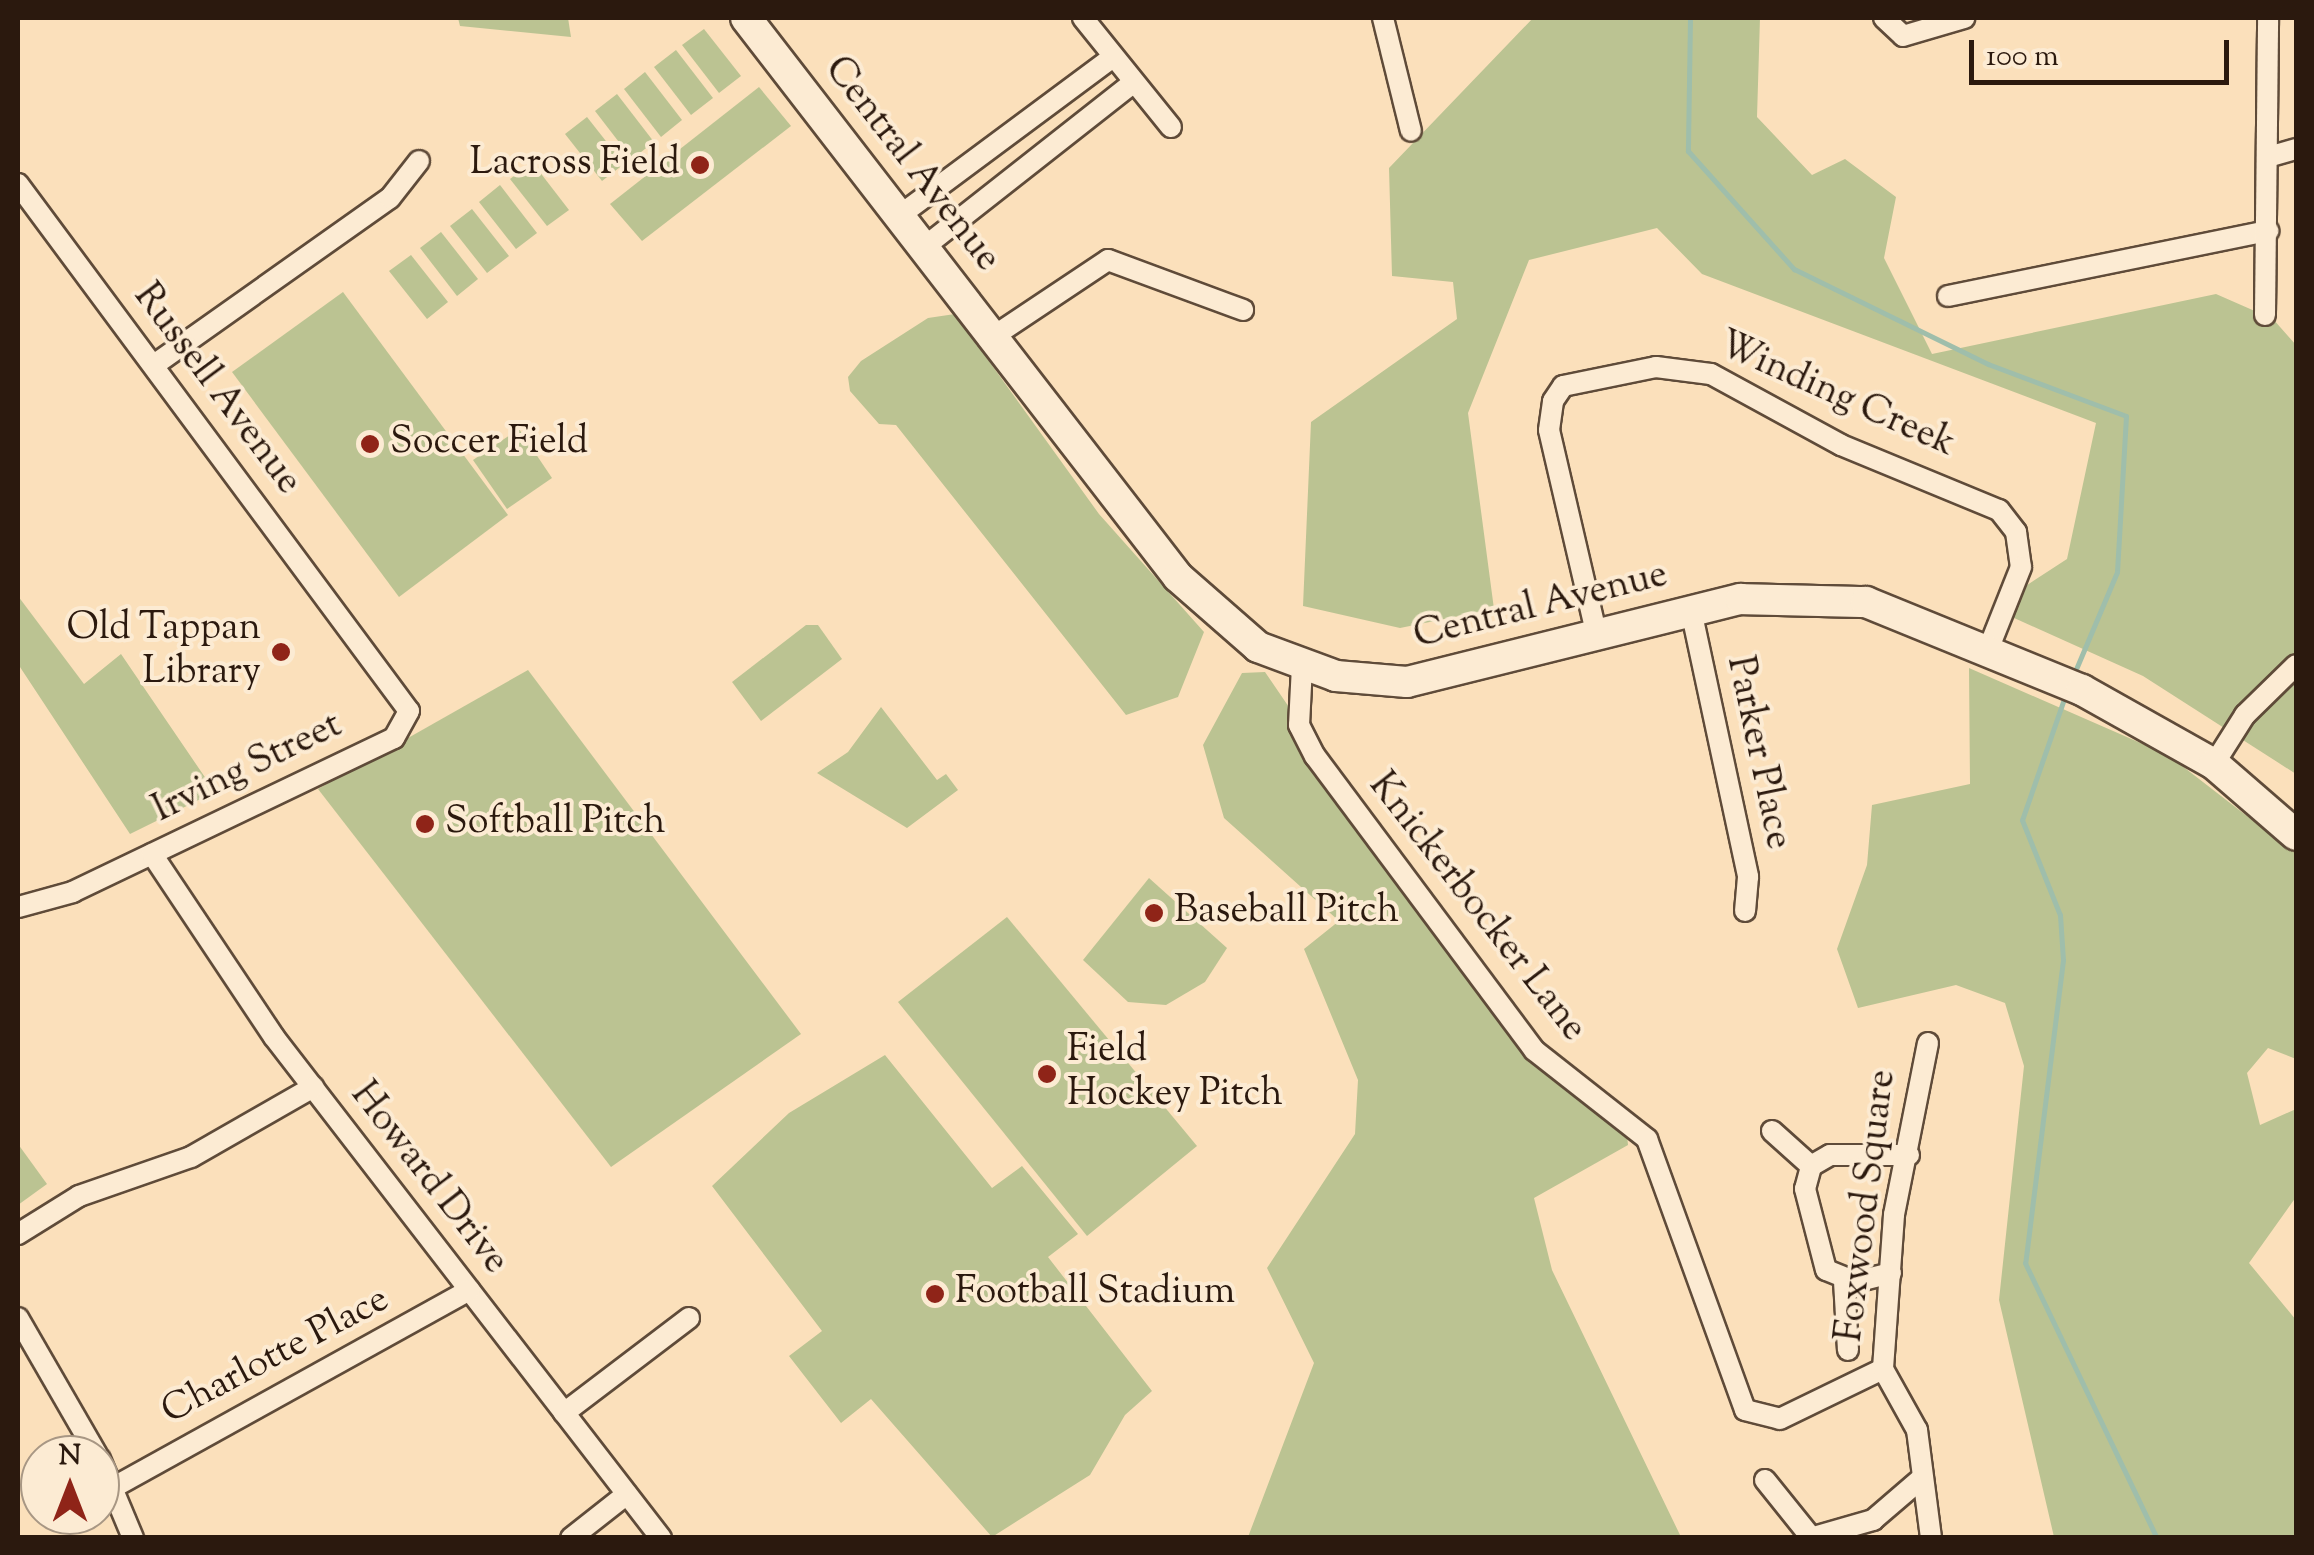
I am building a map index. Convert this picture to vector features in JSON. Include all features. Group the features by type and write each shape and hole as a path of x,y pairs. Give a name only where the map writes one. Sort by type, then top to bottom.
{"street":[{"name":"Central Avenue","path":"746,18 1202,603 1228,628 1302,666 1371,681 1443,679 1596,632 1691,610 1826,594 1909,613 2070,685 2214,764 2296,836"},
{"path":"1083,18 1171,127"},
{"path":"1383,18 1411,131"},
{"path":"1884,18 1894,32 1914,36 1964,18"},
{"path":"2265,316 2268,18"},
{"path":"900,216 1113,57"},
{"path":"922,248 1134,82"},
{"path":"1023,124 1045,152"},
{"path":"2268,157 2296,149"},
{"path":"154,365 390,198 418,161"},
{"name":"Russell Avenue","path":"18,184 356,638"},
{"path":"943,184 965,214"},
{"path":"1948,296 2268,231"},
{"path":"994,336 1108,260 1243,310"},
{"name":"Winding Creek","path":"1596,632 1549,420 1564,386 1656,367 1710,374 1841,445 1998,510 2016,532 2021,567 1988,650"},
{"name":"Parker Place","path":"1691,610 1748,877 1745,911"},
{"name":"Irving Street","path":"18,907 152,854 403,730 405,700 356,638"},
{"path":"2214,764 2245,715 2296,664"},
{"name":"Knickerbocker Lane","path":"1302,666 1299,724 1315,756 1534,1050 1648,1139 1744,1410 1780,1419 1883,1369"},
{"name":"Howard Drive","path":"152,854 313,1086 661,1538"},
{"name":"Foxwood Square","path":"1922,1478 1917,1430 1883,1369 1891,1273 1928,1042"},
{"path":"18,1234 79,1196 191,1157 313,1086"},
{"path":"1772,1132 1811,1166"},
{"path":"1891,1273 1844,1281 1826,1270 1814,1242 1804,1189 1811,1166 1830,1156 1909,1155"},
{"path":"1844,1281 1848,1350"},
{"name":"Charlotte Place","path":"120,1484 469,1290"},
{"path":"18,1318 86,1435"},
{"path":"564,1413 689,1318"},
{"path":"1765,1480 1810,1536 1873,1520 1922,1478"},
{"path":"1922,1478 1931,1538"},
{"path":"571,1538 627,1494"},
{"path":"120,1498 133,1538"}],"green space":[{"path":"458,18 568,18 571,37 460,26"},
{"path":"1533,18 1760,18 1757,117 1812,175 1845,159 1896,197 1884,258 1932,354 2216,294 2273,319 2296,345 2296,774 2143,676 1992,608 2067,559 2096,423 1702,274 1657,228 1529,260 1468,413 1494,609 1400,628 1303,606 1311,422 1457,319 1453,282 1392,276 1389,168"},
{"path":"704,29 741,76 719,93 682,45"},
{"path":"676,50 713,98 691,115 654,67"},
{"path":"645,72 682,120 661,137 624,89"},
{"name":"Lacross Field","path":"759,87 791,126 642,241 610,204"},
{"path":"617,94 654,142 632,159 595,111"},
{"path":"587,117 624,164 602,181 565,134"},
{"path":"532,162 569,210 547,226 510,179"},
{"path":"500,185 537,233 516,249 479,202"},
{"path":"472,209 509,256 487,273 450,226"},
{"path":"441,232 478,279 457,296 420,248"},
{"path":"411,255 448,302 427,319 389,271"},
{"name":"Soccer Field","path":"343,292 508,515 399,597 232,372"},
{"path":"955,314 1099,514 1204,632 1178,697 1126,715 896,425 879,424 850,391 848,377 861,361 928,318"},
{"path":"519,429 552,478 507,509 473,460"},
{"path":"18,596 84,684 121,654 215,792 130,834 18,664"},
{"path":"806,625 818,625 842,659 761,721 732,682"},
{"path":"1969,668 2168,755 2296,854 2296,1059 2268,1048 2247,1073 2260,1125 2296,1109 2296,1197 2249,1263 2296,1320 2296,1537 2054,1537 1999,1300 2024,1066 2005,1003 1956,985 1858,1008 1837,949 1867,865 1872,805 1970,784"},
{"path":"528,670 801,1034 611,1167 318,789"},
{"path":"1265,672 1523,1051 1626,1124 1628,1145 1534,1198 1552,1270 1681,1537 1248,1537 1314,1363 1267,1268 1355,1134 1358,1080 1304,949 1339,921 1224,818 1203,745 1242,673"},
{"path":"881,707 937,780 946,774 958,790 907,828 817,773 848,752"},
{"name":"Baseball Pitch","path":"1149,878 1227,948 1205,982 1166,1005 1128,1002 1083,960"},
{"name":"Field Hockey Pitch","path":"1007,917 1197,1146 1087,1236 898,1002"},
{"name":"Football Stadium","path":"885,1055 992,1188 1022,1166 1078,1234 1048,1257 1152,1391 1125,1415 1090,1475 992,1537 871,1399 841,1423 789,1356 822,1331 712,1186 789,1113"},
{"path":"18,1144 47,1184 18,1205"}],"waterway":[{"path":"1690,18 1688,151 1794,269 1988,364 2126,416 2117,572 2074,674"},
{"path":"2066,693 2022,820 2060,915 2063,960 2025,1263 2157,1538"}],"place":[{"name":"Lacross Field","path":"700,165"},
{"name":"Soccer Field","path":"370,444"},
{"name":"Old Tappan Library","path":"281,652"},
{"name":"Softball Pitch","path":"425,824"},
{"name":"Baseball Pitch","path":"1154,913"},
{"name":"Field Hockey Pitch","path":"1047,1074"},
{"name":"Football Stadium","path":"935,1294"}]}
